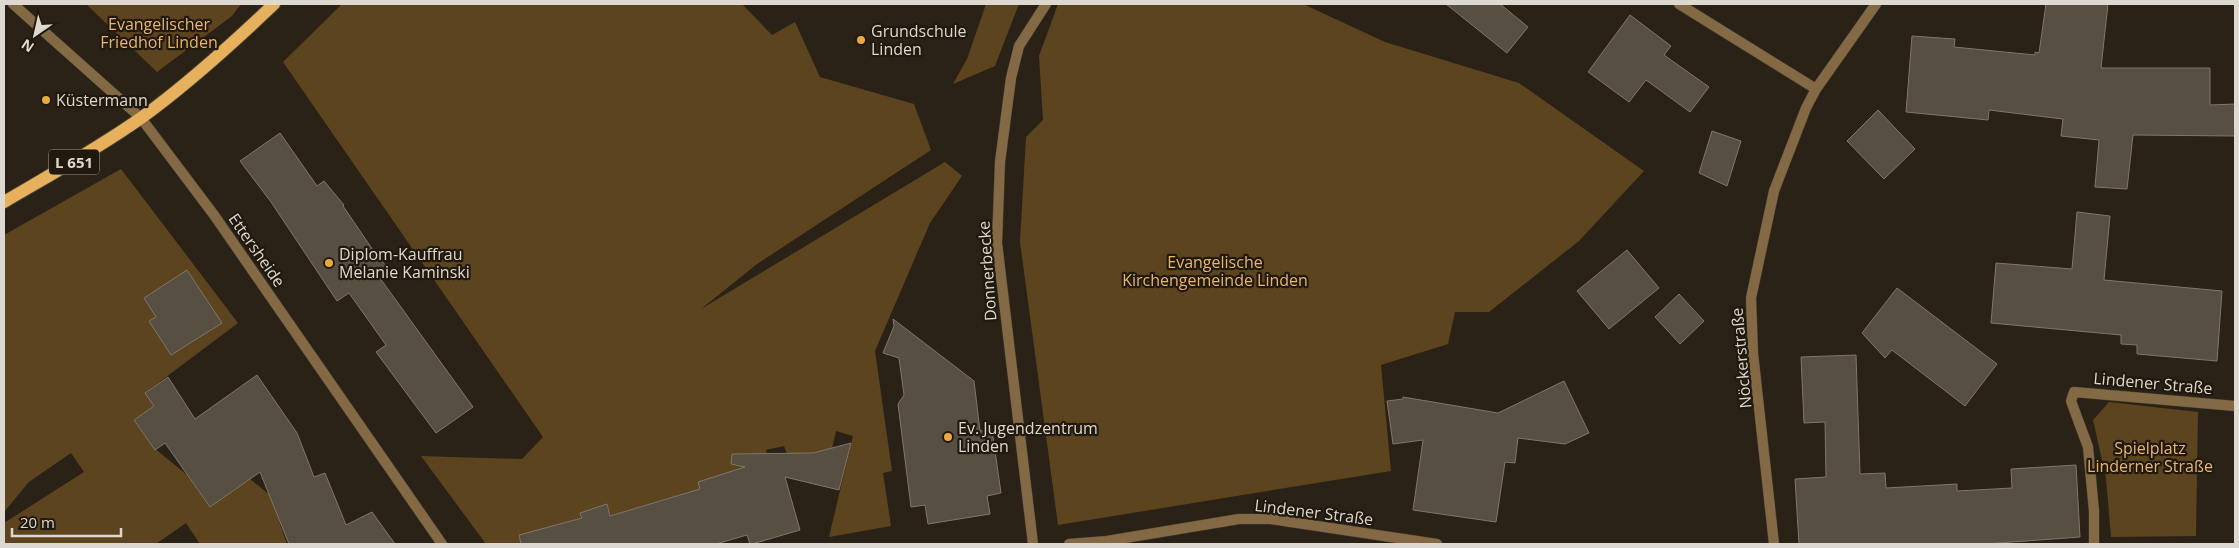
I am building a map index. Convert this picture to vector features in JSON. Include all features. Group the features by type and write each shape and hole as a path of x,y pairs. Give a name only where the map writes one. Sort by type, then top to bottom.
{"main road":[{"name":"L 651","path":"4,202 96,149 142,118 219,56 274,4"}],"street":[{"name":"Ettersheide","path":"13,4 142,118 214,215 442,544"},
{"name":"Donnerbecke","path":"1033,544 997,243 1000,162 1011,78 1019,46 1046,4"},
{"path":"1679,4 1816,89"},
{"name":"Nöckerstraße","path":"1774,544 1753,353 1751,298 1774,192 1806,108 1816,89 1876,4"},
{"name":"Lindener Straße","path":"2094,544 2094,512 2088,448 2070,401 2074,392 2235,406"},
{"name":"Lindener Straße","path":"1069,544 1107,543 1239,519 1270,520 1437,544"}],"green space":[{"name":"Evangelischer Friedhof Linden","path":"86,4 241,4 232,16 157,72"},
{"path":"342,4 742,4 772,35 795,22 820,77 914,104 931,150 757,264 701,309 945,162 962,176 930,223 875,351 892,471 883,473 891,526 829,537 853,436 836,431 831,453 813,453 789,459 784,446 766,450 770,465 702,495 669,498 611,516 607,505 581,513 582,518 568,522 575,544 486,544 421,456 522,459 543,437 283,62"},
{"path":"986,4 1019,4 995,66 953,84 967,59"},
{"name":"Evangelische Kirchengemeinde Linden","path":"1058,4 1303,4 1385,42 1519,83 1644,171 1579,241 1489,312 1455,312 1448,344 1381,365 1391,471 1058,525 1020,242 1026,137 1043,120 1039,56"},
{"path":"121,169 238,323 146,392 154,406 134,420 153,447 187,475 210,507 250,479 270,495 287,544 200,544 186,523 156,544 4,544 4,523 84,472 71,453 29,482 4,512 4,235"},
{"name":"Spielplatz Linderner Straße","path":"2109,402 2198,412 2196,536 2111,537 2106,478 2093,420"}],"building":[{"path":"1446,4 1500,4 1528,27 1507,53"},
{"path":"2046,4 2108,4 2101,68 2210,68 2210,105 2235,104 2235,136 2133,135 2127,189 2095,187 2099,140 2061,136 2063,119 1989,110 1988,120 1906,112 1912,36 1955,39 1954,47 2035,55 2035,52 2039,53"},
{"path":"1630,15 1671,46 1664,55 1709,87 1690,112 1646,80 1629,102 1588,72"},
{"path":"1878,110 1915,149 1884,179 1847,141"},
{"path":"1712,131 1741,141 1727,186 1699,173"},
{"path":"280,133 317,186 324,181 344,205 375,253 387,267 377,274 473,407 436,433 376,352 386,345 349,293 337,301 271,202 240,161"},
{"path":"2077,212 2110,216 2104,280 2222,291 2217,361 2137,354 2137,345 2121,344 2121,335 1991,323 1996,263 2072,269"},
{"path":"1627,250 1659,288 1609,329 1577,291"},
{"path":"187,270 222,323 171,355 149,321 156,317 144,298"},
{"path":"1897,288 1997,364 1965,406 1892,350 1885,358 1862,333"},
{"path":"1679,294 1704,321 1680,344 1655,317"},
{"name":"Ev. Jugendzentrum Linden","path":"893,319 974,381 980,431 992,430 1001,493 987,496 990,514 928,524 925,505 911,507 898,404 904,395 899,358 883,353 894,326"},
{"path":"1856,355 1860,474 1885,473 1886,488 1957,484 1957,491 2012,488 2011,469 2076,465 2080,537 1985,544 1799,544 1795,479 1826,477 1825,422 1804,423 1801,357"},
{"path":"257,375 297,433 314,477 325,473 346,525 372,512 395,544 289,544 260,472 210,507 165,443 155,450 134,420 154,406 145,393 168,377 195,419"},
{"path":"1564,381 1589,433 1565,444 1518,438 1515,463 1505,462 1496,522 1413,510 1423,440 1393,444 1387,401 1403,399 1403,397 1498,413"},
{"path":"851,443 839,490 785,477 800,530 752,544 750,544 747,535 716,544 521,544 519,535 582,518 580,513 607,504 610,516 700,489 698,482 745,467 731,464 732,454 813,453"}],"place":[{"name":"Grundschule Linden","path":"861,40"},
{"name":"Küstermann","path":"46,100"},
{"name":"Diplom-Kauffrau Melanie Kaminski","path":"329,263"},
{"name":"Ev. Jugendzentrum Linden","path":"948,437"}]}
